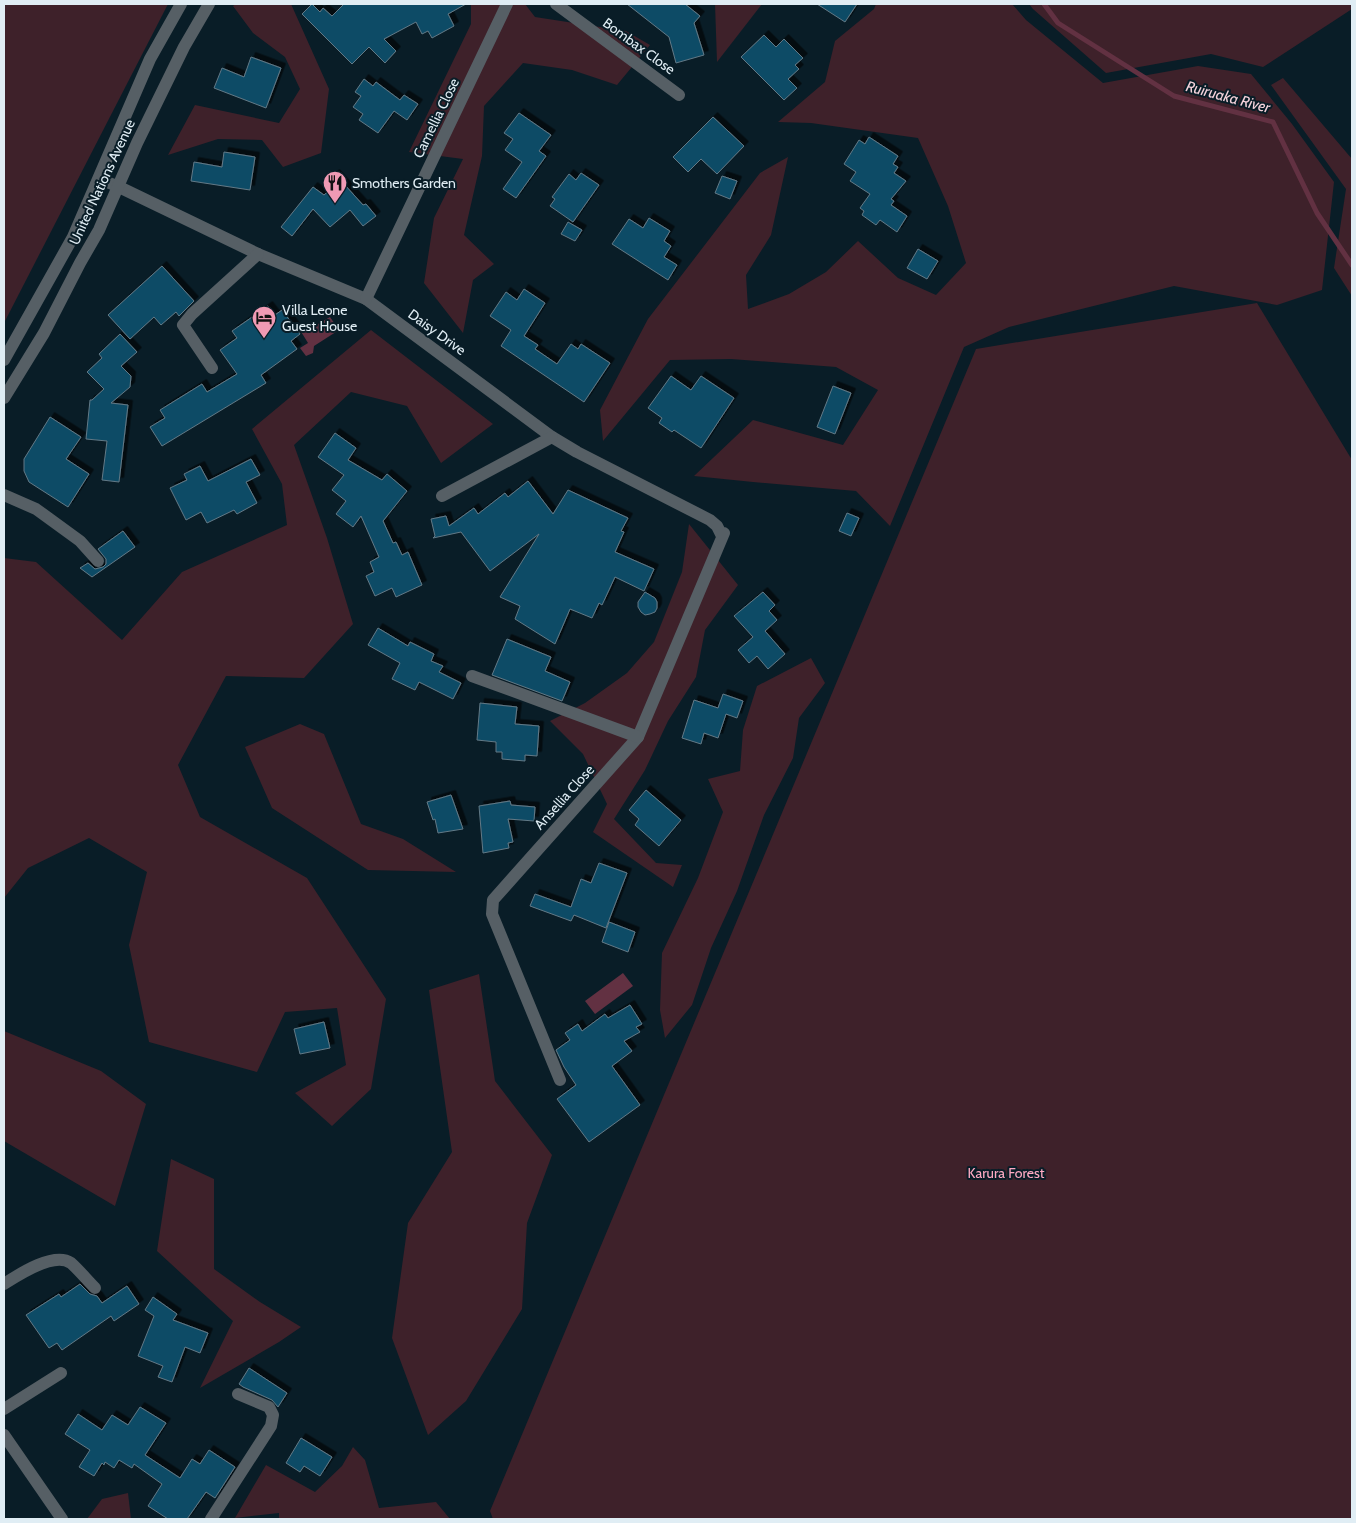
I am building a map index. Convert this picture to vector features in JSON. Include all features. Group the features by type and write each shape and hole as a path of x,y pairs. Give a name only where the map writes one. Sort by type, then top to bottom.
{"street":[{"name":"United Nations Avenue","path":"4,360 73,237 150,59 181,4"},
{"name":"United Nations Avenue","path":"5,394 44,333 99,230 137,143 184,47 209,4"},
{"name":"Camellia Close","path":"366,299 508,4"},
{"name":"Bombax Close","path":"556,4 679,95"},
{"name":"Daisy Drive","path":"99,179 258,254 366,299 552,437 577,452 710,520 717,526 721,534"},
{"path":"212,368 183,325 192,314 258,254"},
{"path":"442,496 552,437"},
{"path":"4,495 36,509 80,541 98,561"},
{"name":"Ansellia Close","path":"560,1080 492,914 493,900 638,737 724,533 721,534"},
{"path":"472,676 638,737"},
{"path":"4,1284 19,1274 53,1259 69,1262 95,1288"},
{"path":"4,1410 61,1373"},
{"path":"211,1519 271,1426 273,1415 269,1408 238,1394"},
{"path":"4,1435 62,1519"}],"green space":[{"path":"4,4 168,4 4,323"},
{"path":"236,4 291,4 329,89 321,153 283,167 262,140 218,139 168,155 195,105 279,123 300,89 285,57 253,33 233,6"},
{"path":"471,4 525,4 535,17 626,31 650,45 617,85 572,70 523,63 484,106 482,156 464,235 494,264 473,280 463,333 424,283 434,218 463,159 409,152 471,24"},
{"path":"715,4 762,4 717,62"},
{"path":"876,4 1012,4 1026,20 1103,83 1198,66 1251,74 1292,124 1334,182 1322,290 1277,305 1174,286 1009,327 964,347 890,526 856,491 694,476 753,420 843,445 878,390 836,367 731,359 670,360 603,441 600,410 648,319 760,173 788,157 771,235 746,275 748,309 789,294 826,272 858,241 898,278 936,295 966,263 948,206 918,138 811,123 778,122 825,82 835,41 874,9"},
{"path":"1029,4 1352,4 1352,9 1263,67 1211,54 1106,73"},
{"path":"1283,78 1352,159 1352,296 1334,268 1346,189 1271,85"},
{"name":"Karura Forest","path":"1257,303 1352,460 1352,1519 493,1519 490,1511 976,349"},
{"path":"371,330 493,424 441,463 407,406 351,392 294,445 327,538 353,624 304,678 226,676 178,765 200,817 307,878 386,999 371,1089 332,1126 295,1093 346,1065 337,1008 285,1012 257,1072 149,1042 129,945 147,872 89,838 28,868 4,898 4,558 36,562 122,640 182,572 287,525 282,484 252,429"},
{"path":"689,524 738,585 705,630 696,677 668,721 645,770 614,819 656,863 682,865 673,887 593,832 607,804 583,754 550,721 585,703 627,673 654,642 682,572"},
{"path":"811,658 825,683 799,718 793,758 764,815 737,891 711,948 692,1005 665,1038 660,1010 662,953 698,878 723,812 708,779 740,771 743,730 757,686"},
{"path":"300,724 324,734 361,824 403,839 456,872 368,870 272,808 245,747"},
{"path":"479,974 495,1081 552,1155 527,1223 522,1309 466,1401 428,1435 392,1338 408,1223 452,1152 429,990"},
{"path":"4,1031 101,1071 146,1104 115,1206 4,1141"},
{"path":"171,1159 214,1179 214,1269 260,1302 301,1327 200,1388 233,1321 157,1251"},
{"path":"353,1447 365,1460 379,1508 436,1502 450,1519 279,1519 279,1513 235,1518 266,1465 315,1492 342,1466"},
{"path":"128,1493 131,1519 87,1519 102,1499"}],"shaded area":[{"path":"330,317 339,330 314,346 313,353 306,356 300,348 308,343 300,330 303,327 306,331"},
{"path":"623,973 633,986 595,1014 585,1001"}],"building":[{"path":"312,4 320,12 323,8 332,16 344,4 466,4 448,14 454,26 432,38 428,31 422,34 416,22 384,39 396,51 385,63 369,47 352,64 302,14"},
{"path":"627,4 685,4 700,16 694,23 704,55 676,63 669,37"},
{"path":"817,4 857,4 845,22"},
{"path":"764,35 776,47 784,39 803,58 795,65 799,69 788,79 797,88 784,100 741,57"},
{"path":"251,57 281,68 266,108 214,88 222,68 244,77"},
{"path":"364,79 373,86 376,82 400,100 404,95 418,104 407,120 394,111 378,133 359,120 363,114 353,107 361,96 355,92"},
{"path":"519,113 551,135 539,151 546,156 516,198 503,189 522,162 505,150 513,139 504,133"},
{"path":"713,117 744,146 717,174 701,159 688,172 673,157"},
{"path":"869,137 898,156 893,164 898,167 894,173 906,181 891,199 894,201 891,205 907,216 897,232 880,220 876,225 862,215 864,211 860,208 870,194 850,181 856,172 844,164 859,140 865,144"},
{"path":"224,152 255,157 250,190 191,181 194,162 222,167"},
{"path":"581,173 599,185 573,222 550,206 555,199 552,197 569,174 576,180"},
{"path":"335,174 363,205 366,204 376,216 363,226 350,210 330,227 313,209 292,236 281,227 313,187 324,195 332,188 327,181"},
{"path":"722,176 737,181 730,199 715,193"},
{"path":"649,218 670,231 664,241 671,246 664,257 677,265 668,280 612,244 629,219 643,228"},
{"path":"568,222 582,230 575,241 561,234"},
{"path":"918,249 938,261 927,279 907,268"},
{"path":"162,266 194,301 179,316 176,312 161,325 154,317 130,339 108,315"},
{"path":"524,289 545,303 524,336 538,345 535,349 557,364 571,344 578,349 581,344 610,363 584,402 501,346 511,330 490,316 506,292 517,300"},
{"path":"268,306 275,315 282,310 300,334 291,341 297,349 261,375 266,383 162,446 150,427 165,418 160,410 202,384 207,392 237,374 220,350 237,338 232,331"},
{"path":"120,334 137,352 121,366 131,376 130,387 111,403 128,405 119,482 102,480 107,441 86,439 90,400 104,389 87,372 102,358 99,354"},
{"path":"671,376 691,390 701,376 734,398 701,448 674,430 672,432 659,423 662,418 648,408"},
{"path":"833,386 851,393 835,434 817,427"},
{"path":"50,417 81,437 66,459 89,474 68,507 29,482 24,471 24,459"},
{"path":"335,433 356,448 348,460 382,480 387,474 407,491 383,521 393,543 396,542 402,555 408,552 422,585 396,597 392,588 375,596 366,576 374,572 370,562 379,557 361,516 353,527 336,514 346,501 332,490 344,475 318,457"},
{"path":"251,459 260,475 246,482 257,503 237,514 234,510 207,523 201,512 186,520 170,488 187,480 184,474 200,466 208,481"},
{"path":"528,481 553,514 568,490 628,518 621,531 624,532 615,552 654,569 644,591 615,577 602,605 599,603 592,618 570,609 555,644 515,619 520,606 500,597 539,534 490,571 461,532 433,538 435,536 431,519 446,516 449,526 474,508 478,514 505,493 508,497"},
{"path":"847,513 859,518 851,536 839,531"},
{"path":"123,531 135,547 92,577 80,568 88,563 95,569 103,567 106,564 106,559 98,549"},
{"path":"645,592 655,598 657,608 655,612 645,615 638,607 638,602"},
{"path":"763,592 775,605 769,611 777,620 765,631 785,654 768,669 757,656 749,663 738,650 753,637 734,616"},
{"path":"378,628 408,646 410,642 434,654 431,661 443,666 439,672 461,683 453,699 419,682 415,690 392,679 400,663 368,645"},
{"path":"507,639 551,657 545,671 570,682 562,701 492,675"},
{"path":"723,694 743,701 737,718 726,714 718,738 704,733 701,744 682,738 694,700 718,708"},
{"path":"480,703 517,707 515,724 539,726 537,756 525,755 525,761 502,759 502,752 496,752 496,742 477,740"},
{"path":"646,790 681,820 659,846 635,825 639,819 629,810"},
{"path":"451,795 463,829 438,833 435,819 433,820 427,802"},
{"path":"510,801 511,805 535,807 534,821 508,819 513,842 508,843 509,848 483,853 479,806"},
{"path":"599,863 627,873 606,928 574,915 571,921 530,906 535,894 571,907 581,879 591,883"},
{"path":"609,922 635,932 628,952 602,942"},
{"path":"630,1005 642,1024 636,1027 640,1032 624,1041 632,1051 612,1066 640,1105 589,1142 557,1099 576,1085 556,1050 570,1040 565,1033 578,1024 582,1031 605,1014 608,1018"},
{"path":"324,1022 330,1048 300,1054 294,1029"},
{"path":"80,1284 90,1294 97,1296 102,1303 127,1286 139,1304 114,1321 111,1316 62,1350 57,1343 49,1348 26,1315 59,1294 61,1297"},
{"path":"153,1297 177,1314 173,1320 208,1333 200,1353 185,1347 172,1382 158,1377 163,1366 138,1356 154,1316 145,1310"},
{"path":"249,1368 287,1393 278,1407 272,1400 239,1384"},
{"path":"140,1407 166,1423 145,1455 180,1478 192,1459 200,1464 209,1450 235,1467 215,1498 206,1492 187,1519 168,1519 148,1506 162,1484 134,1464 132,1468 119,1460 114,1468 105,1462 104,1465 102,1463 94,1476 79,1467 90,1450 65,1434 78,1414 102,1430 112,1415 128,1425"},
{"path":"301,1438 332,1457 320,1476 304,1466 300,1472 286,1463"}],"waterway":[{"name":"Ruiruaka River","path":"1044,4 1058,23 1174,96 1273,122 1317,213 1352,265"}],"place":[{"name":"Smothers Garden","path":"335,204"},
{"name":"Villa Leone Guest House","path":"264,339"}]}
